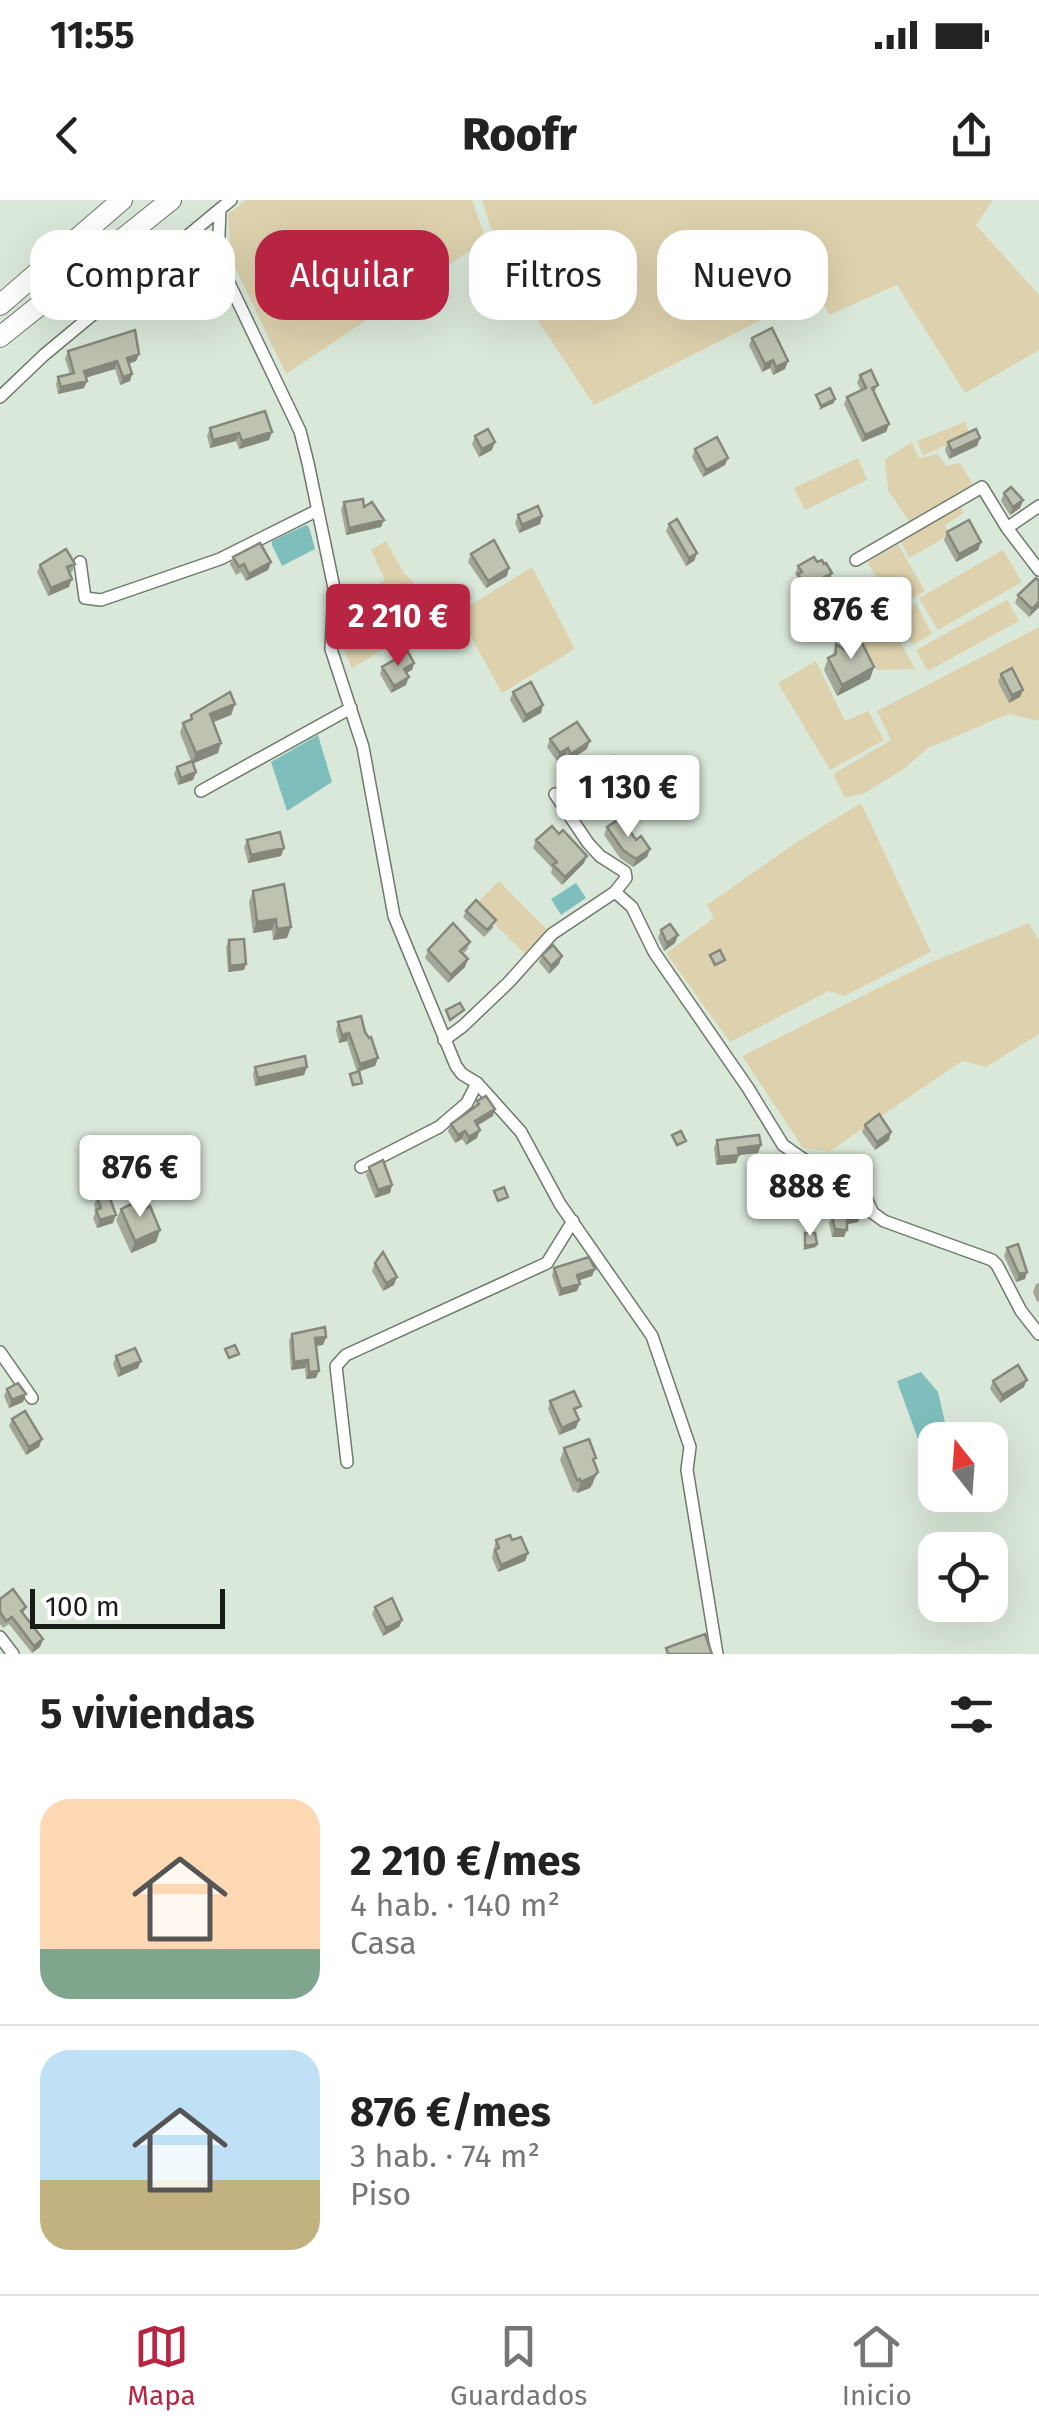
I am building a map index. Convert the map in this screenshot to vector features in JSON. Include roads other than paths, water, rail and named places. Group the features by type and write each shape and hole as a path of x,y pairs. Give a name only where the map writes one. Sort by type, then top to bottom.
{"highway":[{"path":"0,304 122,200"},
{"path":"135,230 171,200"},
{"path":"0,337 30,314"},
{"path":"0,354 37,320"}],"street":[{"path":"0,397 44,355 231,200"},
{"path":"220,209 218,260 300,431 334,588 331,649 364,748 394,916 450,1055 462,1074 478,1083 521,1132 560,1204 652,1336 660,1354 690,1448 686,1470 717,1654"},
{"path":"856,560 982,488 1039,570"},
{"path":"1007,528 1039,506"},
{"path":"80,562 85,598 102,600 220,559 318,510"},
{"path":"201,790 351,708"},
{"path":"444,1040 509,982 552,934 615,892 626,878 625,872 588,844 555,794"},
{"path":"615,892 632,908 654,952 784,1145 804,1160 852,1180 874,1214 884,1221 992,1260 1039,1334"},
{"path":"361,1167 439,1127 466,1104 478,1083"},
{"path":"348,1462 336,1366 346,1355 546,1263 573,1220"},
{"path":"0,1352 32,1398"},
{"path":"0,1637 13,1654"}],"water":[{"path":"306,525 315,549 282,566 272,541"},
{"path":"318,735 332,782 287,811 271,762"},
{"path":"576,883 586,898 561,915 551,899"},
{"path":"921,1372 938,1392 945,1422 918,1422 918,1439 897,1381"}]}
